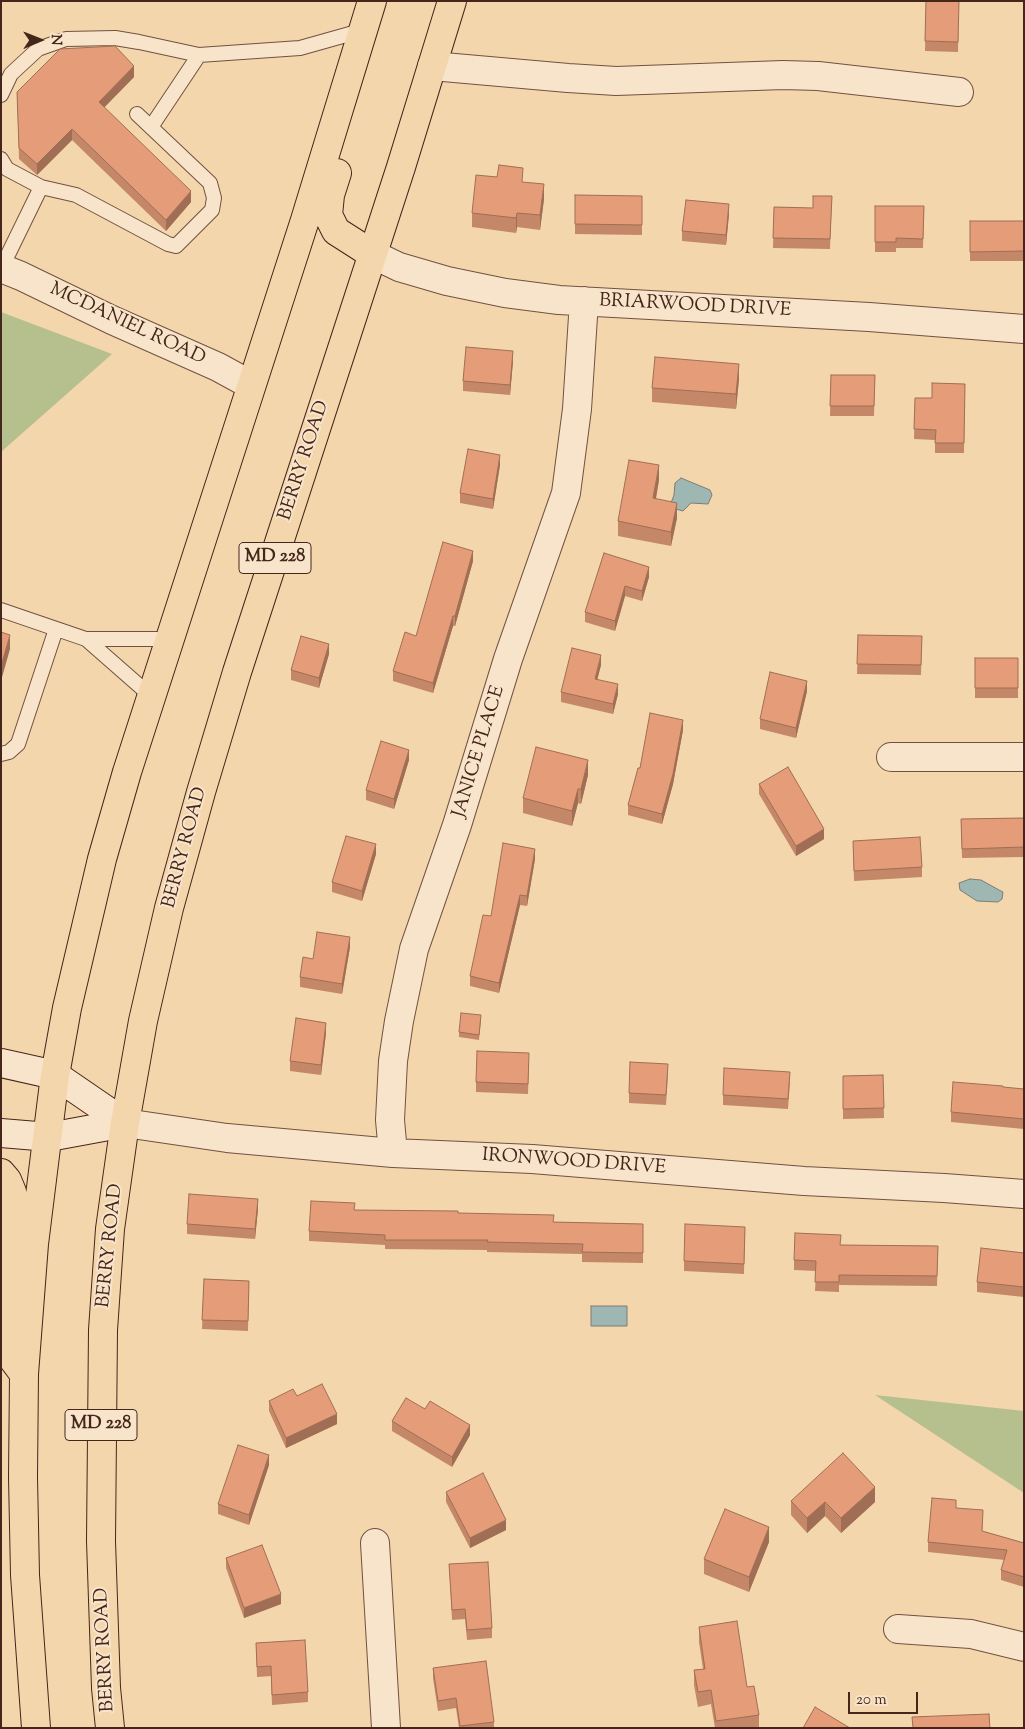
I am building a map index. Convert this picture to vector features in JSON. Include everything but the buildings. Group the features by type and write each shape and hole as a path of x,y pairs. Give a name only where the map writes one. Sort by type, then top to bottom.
{"highway":[{"path":"36,1728 25,1575 22,1477 24,1374 34,1244 56,1075 67,1008 102,859 151,696 305,220 372,1"},
{"path":"372,254 336,231 328,215 330,195 379,44 388,1"},
{"name":"BERRY ROAD","path":"110,1728 104,1654 101,1551 103,1330 110,1229 125,1123 143,1021 169,908 237,672 401,167 452,1"},
{"path":"1,1173 7,1180 12,1192 16,1211 6,1350 24,1374"}],"street":[{"path":"432,66 616,81 783,75 818,76 959,92"},
{"name":"BRIARWOOD DRIVE","path":"372,254 399,267 481,288 559,300 859,316 1024,329"},
{"name":"MCDANIEL ROAD","path":"1,268 218,367 251,385"},
{"name":"JANICE PLACE","path":"393,1153 390,1120 393,1061 414,949 457,825 508,659 566,493 577,409 584,301"},
{"path":"891,758 1024,757"},
{"path":"1,1063 56,1075 125,1123"},
{"path":"1,1133 49,1137 125,1123"},
{"name":"IRONWOOD DRIVE","path":"125,1123 226,1138 393,1153 532,1159 795,1180 1024,1194"},
{"path":"375,1543 386,1728"},
{"path":"898,1629 971,1634 1024,1647"}],"lane":[{"path":"1,95 11,74 38,49 66,40 115,38 199,55 300,48 364,30"},
{"path":"151,127 199,55"},
{"path":"1,158 7,169 41,187 76,195 168,244 176,246 212,210 214,198 210,183 137,114"},
{"path":"1,268 41,187"},
{"path":"1,610 86,639 169,639"},
{"path":"1,754 9,752 18,744 56,628"},
{"path":"86,639 151,696"}],"green space":[{"path":"1,312 112,354 1,452"},
{"path":"875,1395 1024,1411 1024,1493"}],"water":[{"path":"681,478 710,490 712,495 708,504 691,503 683,511 676,509 671,503 675,483"},
{"path":"970,879 981,880 1003,892 1002,899 998,902 977,901 960,890 959,883"},
{"path":"591,1306 627,1306 627,1326 591,1326"}]}
